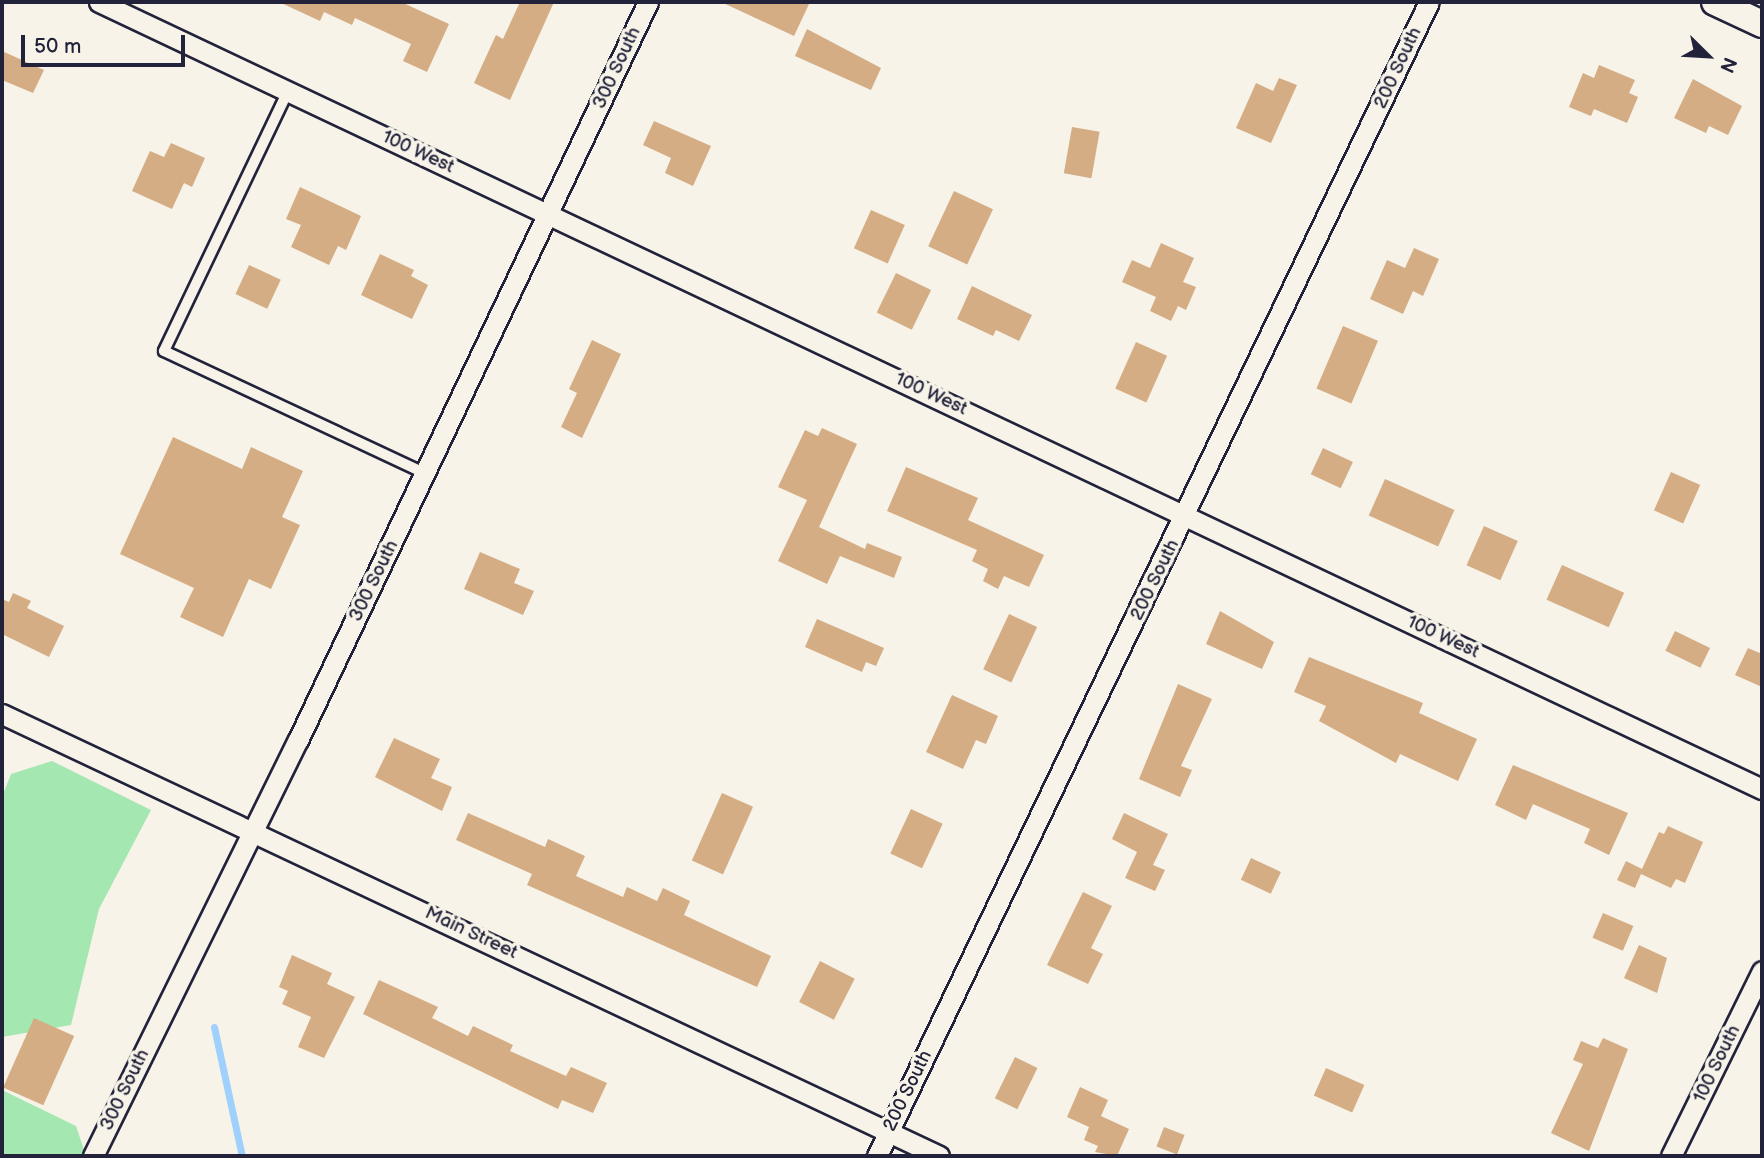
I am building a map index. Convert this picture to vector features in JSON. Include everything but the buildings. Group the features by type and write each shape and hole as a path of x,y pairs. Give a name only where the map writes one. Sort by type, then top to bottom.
{"street":[{"name":"100 West","path":"99,2 550,212 1762,789"},
{"name":"300 South","path":"93,1156 426,474 648,2"},
{"name":"200 South","path":"877,1156 1186,515 1429,2"},
{"path":"1715,2 1762,24"},
{"name":"Main Street","path":"2,714 255,829 939,1156"},
{"name":"100 South","path":"1671,1156 1762,971"}],"lane":[{"path":"288,92 164,351 426,474"}],"green space":[{"path":"52,761 151,810 99,909 71,1025 2,1037 2,797 11,774"},
{"path":"2,1090 76,1126 86,1156 2,1156"}],"waterway":[{"path":"214,1027 242,1156"}]}
